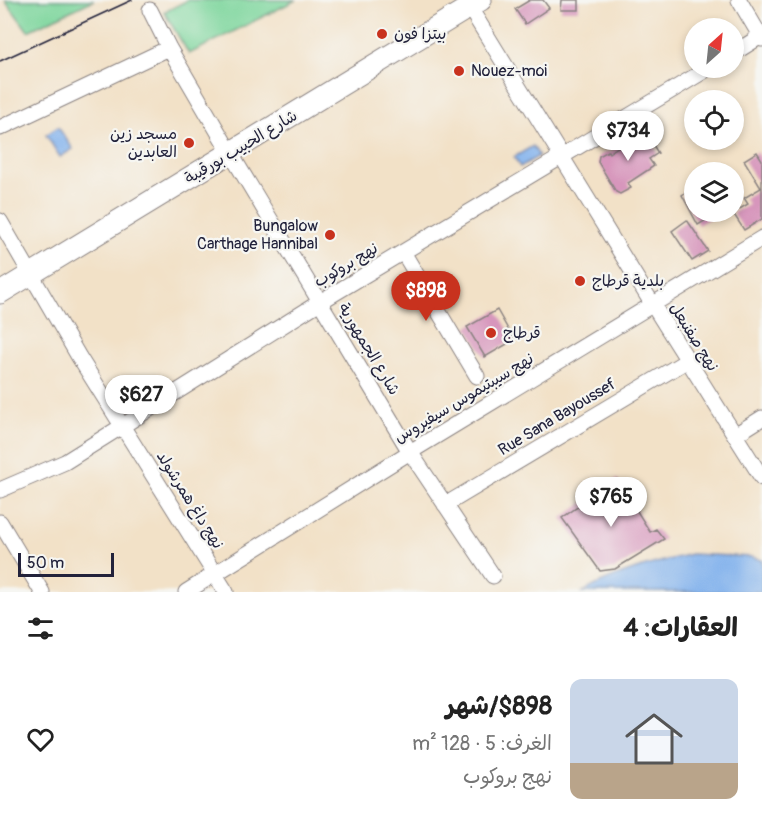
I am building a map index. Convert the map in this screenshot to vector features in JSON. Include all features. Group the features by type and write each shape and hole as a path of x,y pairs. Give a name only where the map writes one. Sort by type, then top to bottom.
{"main road":[{"name":"شارع الحبيب بورقيبة","path":"0,293 231,154 472,2"}],"street":[{"path":"739,0 761,37 744,47"},
{"name":"نهج صفنبعل","path":"472,2 653,305 762,478"},
{"name":"شارع الجمهورية","path":"150,10 169,48 231,154 268,212 410,452 493,576"},
{"path":"0,128 169,48"},
{"name":"نهج بروكوب","path":"0,490 65,462 320,302 692,78"},
{"name":"نهج داغ همرشولد","path":"0,221 79,357 226,592"},
{"name":"نهج سيبتيموس سيفيروس","path":"186,592 410,452 762,238"},
{"path":"403,252 477,376"},
{"name":"Rue Sana Bayoussef","path":"445,504 688,360"},
{"path":"735,435 762,418"},
{"path":"0,522 42,592"}],"green space":[{"path":"5,0 94,0 28,31"},
{"path":"188,0 296,0 189,54 164,12"}],"water":[{"path":"58,127 73,149 60,157 46,135"},
{"path":"533,146 539,156 520,167 514,157"},
{"path":"691,554 752,557 762,560 762,592 583,592 622,574"}],"building":[{"path":"530,0 543,0 549,8 525,24 515,9"},
{"path":"562,0 579,0 579,10 561,10"},
{"path":"645,132 658,153 649,159 654,166 628,183 631,188 620,194 616,192 598,162 599,156 608,151 609,153 634,136 636,138"},
{"path":"757,152 762,160 762,219 744,230 739,222 744,222 744,206 748,204 744,198 761,188 744,160"},
{"path":"684,222 688,222 708,251 692,261 672,231"},
{"name":"قرطاج","path":"497,310 514,340 485,357 467,327"},
{"path":"617,479 650,532 656,529 664,539 615,569 600,571 562,518"}],"tram line":[{"path":"0,61 132,0"}],"place":[{"name":"بيتزا فون","path":"382,34"},
{"name":"Nouez-moi","path":"459,71"},
{"name":"مسجد زين العابدين","path":"189,143"},
{"name":"Bungalow Carthage Hannibal","path":"330,235"},
{"name":"بلدية قرطاج","path":"580,281"},
{"name":"قرطاج","path":"491,333"}]}
